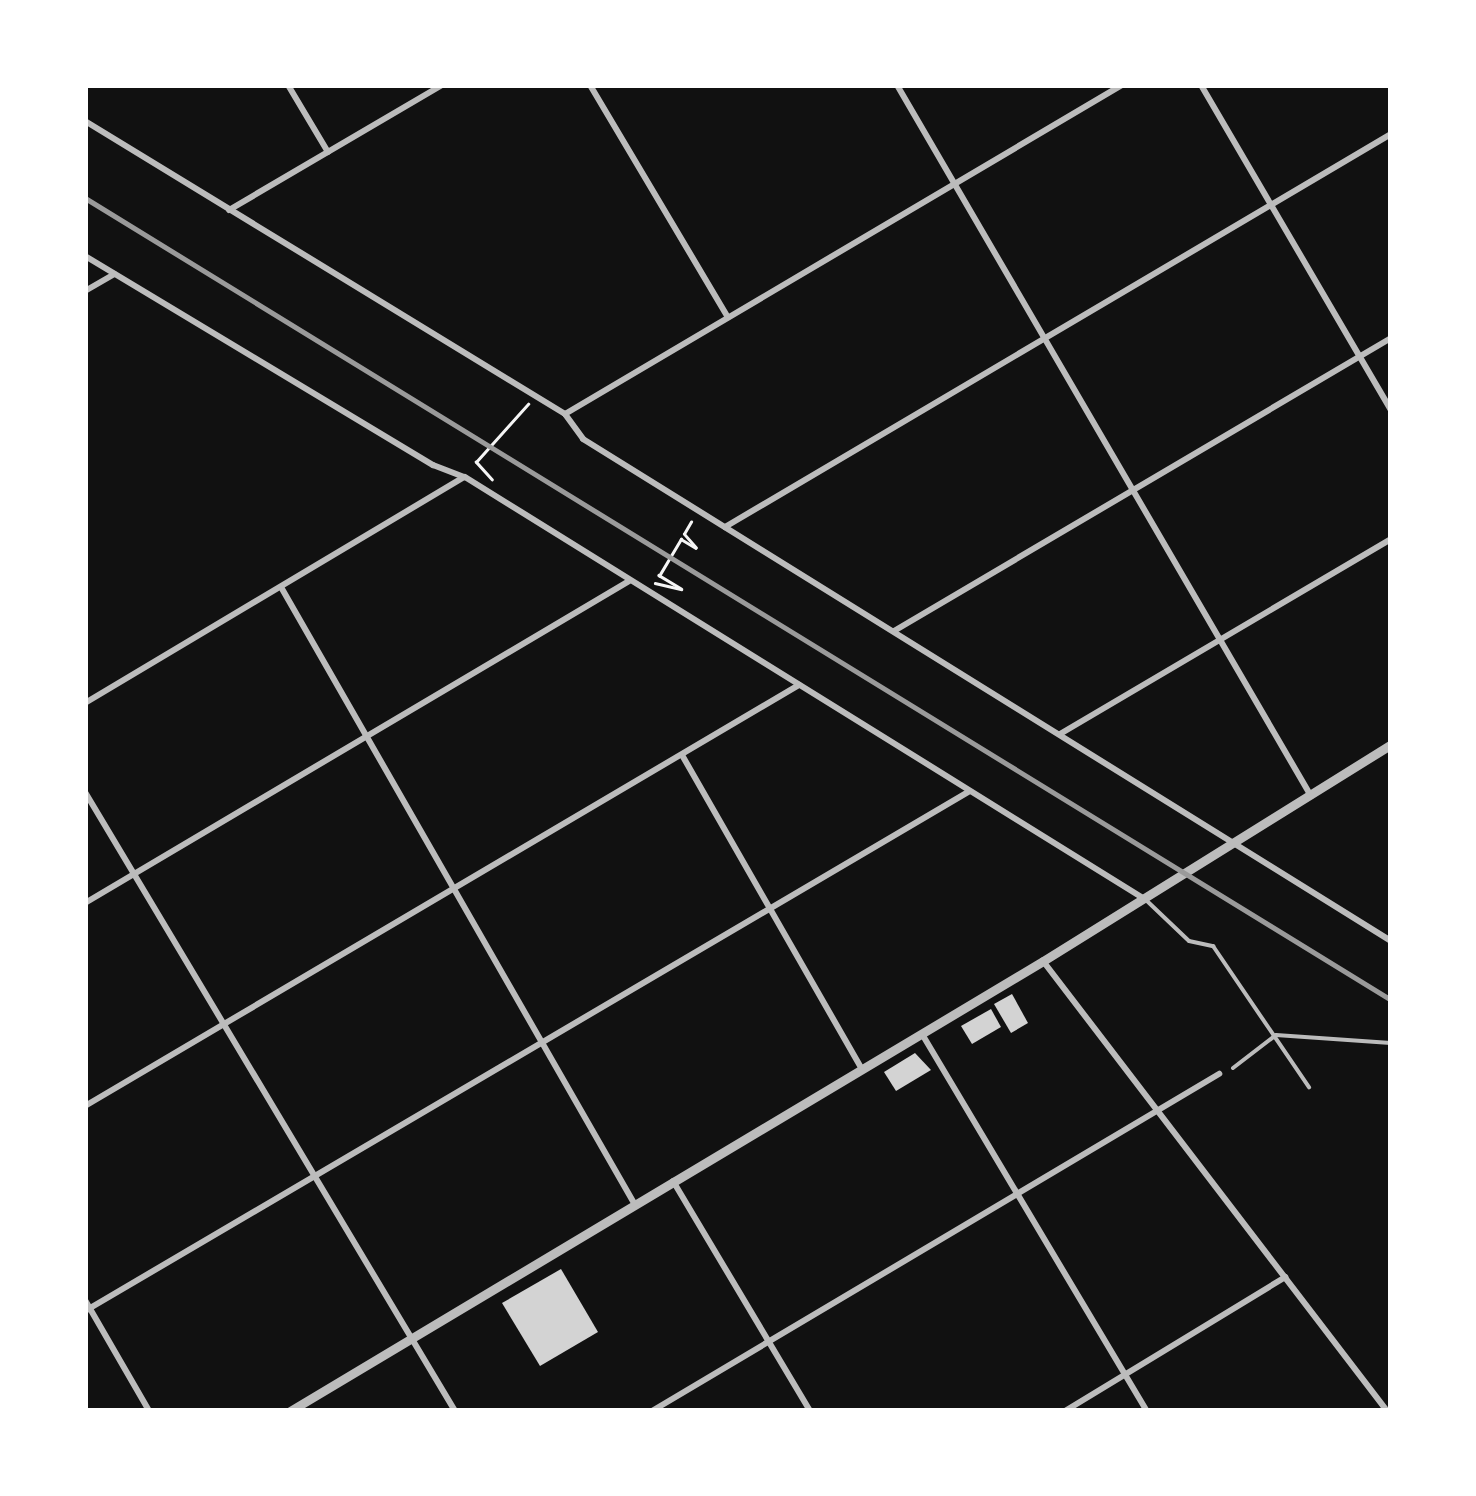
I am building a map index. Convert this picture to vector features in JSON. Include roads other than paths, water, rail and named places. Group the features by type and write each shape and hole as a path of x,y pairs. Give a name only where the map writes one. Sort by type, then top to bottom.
{"street":[{"path":"288,85 328,152"},
{"path":"230,210 442,85"},
{"path":"590,85 728,318"},
{"path":"897,85 1310,796"},
{"path":"565,414 1122,85"},
{"path":"1202,85 1391,410"},
{"path":"85,121 565,414 583,439 1060,734 1230,845 1391,941"},
{"path":"724,528 1391,134"},
{"path":"85,256 433,465 465,477 1143,898"},
{"path":"85,291 114,274"},
{"path":"894,631 1391,338"},
{"path":"85,702 465,477"},
{"path":"1060,734 1391,539"},
{"path":"85,903 629,581"},
{"path":"281,587 634,1203"},
{"path":"85,1106 800,685"},
{"path":"290,1411 1043,961 1391,744"},
{"path":"682,755 861,1068"},
{"path":"88,1310 970,791"},
{"path":"85,792 455,1411"},
{"path":"1043,961 1154,1113 1386,1411"},
{"path":"922,1034 1016,1198 1147,1411"},
{"path":"652,1411 1219,1074"},
{"path":"673,1180 810,1411"},
{"path":"1065,1411 1285,1277"},
{"path":"85,1300 149,1411"}],"lane":[{"path":"1143,898 1189,941 1213,946 1310,1087"},
{"path":"1233,1068 1276,1035 1391,1043"}],"railway":[{"path":"85,198 1391,1000"}]}
